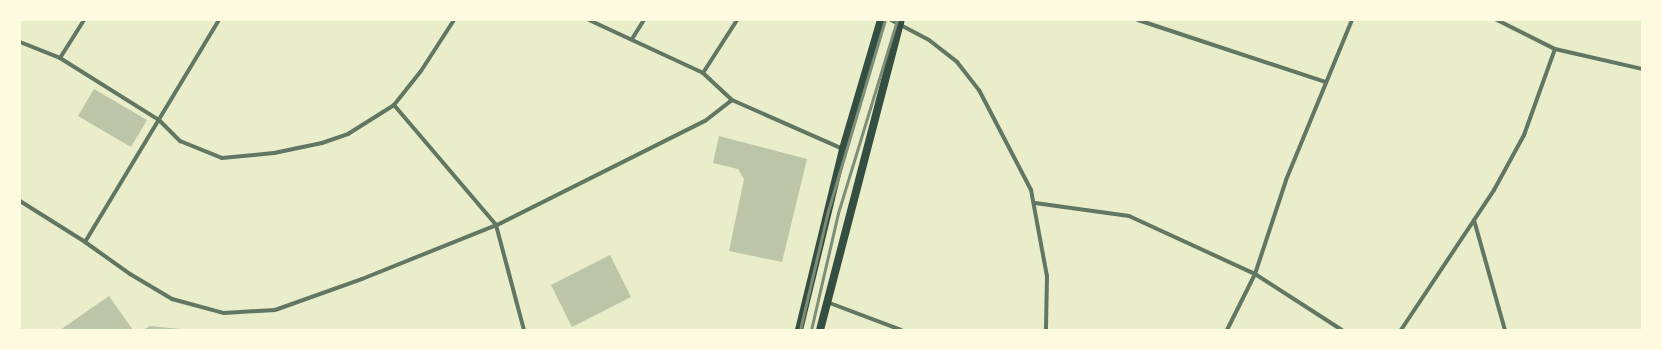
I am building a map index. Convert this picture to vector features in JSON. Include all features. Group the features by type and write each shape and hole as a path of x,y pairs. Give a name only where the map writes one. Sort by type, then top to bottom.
{"main road":[{"path":"799,330 843,149 881,20"},
{"path":"820,330 897,22"}],"street":[{"path":"60,58 84,20"},
{"path":"85,242 219,20"},
{"path":"20,42 60,58 159,120 180,141 222,158 274,153 322,143 348,134 394,105 421,71 454,20"},
{"path":"589,20 703,73 732,100 843,149"},
{"path":"632,39 644,20"},
{"path":"703,73 737,20"},
{"path":"1138,20 1326,82"},
{"path":"1227,330 1255,274 1286,180 1352,20"},
{"path":"1497,20 1555,49 1642,69"},
{"path":"897,22 929,40 957,62 979,90 1031,190 1035,203 1047,276 1046,330"},
{"path":"1401,330 1494,190 1524,136 1555,49"},
{"path":"20,201 85,242 130,274 172,299 224,313 275,310 362,279 496,225 706,121 732,100"},
{"path":"394,105 496,225 524,330"},
{"path":"1035,203 1129,216 1255,274 1342,330"},
{"path":"1474,220 1505,330"},
{"path":"827,302 901,330"}],"building":[{"path":"94,89 147,120 131,147 78,116"},
{"path":"719,136 807,159 782,262 729,251 744,179 738,169 713,163"},
{"path":"610,255 631,297 572,327 551,285"},
{"path":"109,296 133,330 60,330"},
{"path":"150,326 181,329 181,330 143,330"}],"railway":[{"path":"800,330 828,211 885,20"},
{"path":"811,330 838,213 897,20"}]}
